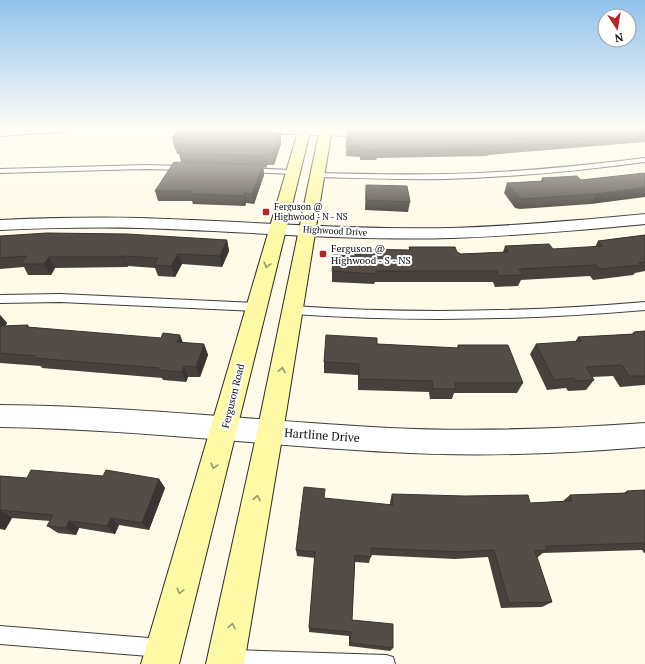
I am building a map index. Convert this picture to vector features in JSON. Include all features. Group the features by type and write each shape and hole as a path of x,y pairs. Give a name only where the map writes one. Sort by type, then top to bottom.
{"main road":[{"name":"Ferguson Road","path":"162,656 225,428 293,172 300,159"},
{"path":"225,661 318,175 317,159"}],"street":[{"name":"Highwood Drive","path":"0,225 50,223 138,223 361,232 450,232 552,228 645,219"},
{"name":"Hartline Drive","path":"0,416 182,424 355,438 487,443 588,440 645,435"}],"lane":[{"path":"318,175 401,177 463,176 569,170 645,160"},
{"path":"0,171 138,167 192,168"},
{"path":"238,170 293,172"},
{"path":"0,299 60,298 256,307"},
{"path":"293,310 381,315 488,315 645,306"},
{"path":"0,635 162,656"},
{"path":"225,661 386,664"}],"building":[{"path":"174,162 263,165 252,194 245,193 244,196 190,194 192,191 155,191"},
{"path":"645,173 645,187 596,194 524,199 519,198 507,183 545,181 542,178 577,176 581,180"},
{"path":"366,185 407,186 410,202 366,200"},
{"path":"47,233 127,234 227,240 220,256 178,254 171,266 154,265 158,258 123,256 49,257 44,264 21,264 27,256 0,258 0,236"},
{"path":"645,235 645,262 639,263 641,265 600,269 596,265 519,269 523,275 499,276 497,271 376,271 376,274 332,271 334,255 355,256 355,254 362,254 362,249 410,250 409,247 455,247 457,252 461,254 508,252 505,246 549,244 553,249 603,246 598,241"},
{"path":"28,325 27,327 161,338 163,333 180,335 177,342 204,344 196,367 184,366 182,372 158,370 159,368 34,358 35,356 0,353 0,326"},
{"path":"645,331 645,376 629,376 622,365 586,367 594,380 575,381 574,378 554,380 536,344 581,341 578,337 635,334 634,332"},
{"path":"326,335 377,338 377,344 459,348 458,345 508,345 523,383 455,383 456,389 433,389 432,381 359,379 359,364 324,362"},
{"path":"31,470 103,476 106,470 159,479 142,523 111,518 107,526 69,521 66,528 47,526 53,515 0,510 0,476 27,478"},
{"path":"304,487 325,489 324,498 393,505 392,494 465,496 528,495 530,503 572,501 570,495 628,493 627,491 645,490 645,543 546,546 547,550 535,551 552,602 509,603 494,550 460,552 371,548 371,557 355,555 352,620 393,624 393,648 350,643 351,632 309,628 315,552 296,550"}],"place":[{"name":"Ferguson @ Highwood - N - NS","path":"266,212"},
{"name":"Ferguson @ Highwood - S - NS","path":"323,254"}]}
